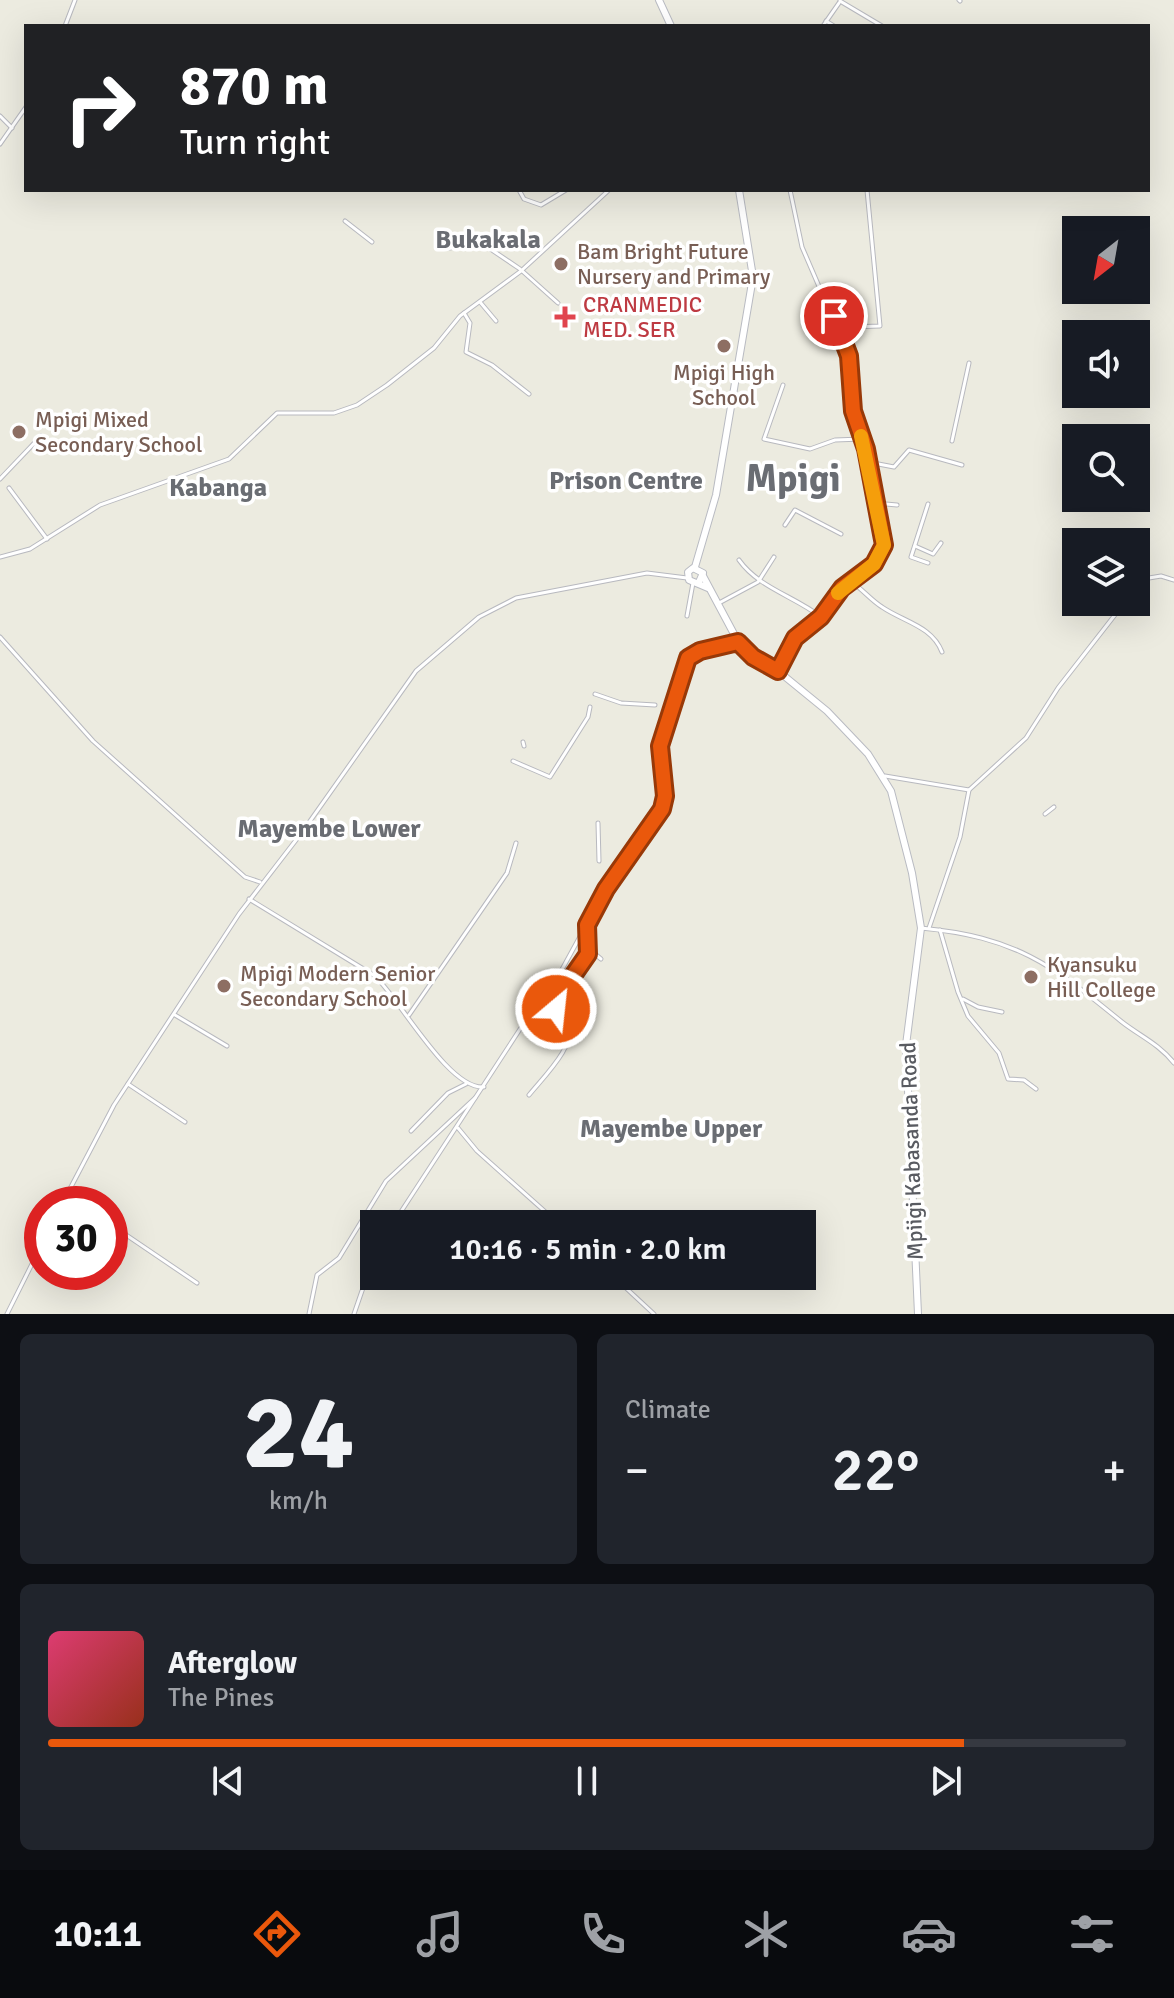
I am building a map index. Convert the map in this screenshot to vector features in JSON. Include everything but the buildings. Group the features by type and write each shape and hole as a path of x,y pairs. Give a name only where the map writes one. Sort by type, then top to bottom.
{"main road":[{"path":"659,0 670,24"},
{"path":"693,577 716,495 753,277 739,192"},
{"path":"693,577 701,548"},
{"name":"Mpiigi Kabasanda Road","path":"693,577 708,588 738,642 753,657 778,671 849,733 891,791 903,834 921,928 906,1045 918,1314"}],"street":[{"path":"66,24 75,0"},
{"path":"825,24 841,1 879,24"},
{"path":"0,144 24,110"},
{"path":"0,116 12,128"},
{"path":"520,192 524,199 541,205 563,192"},
{"path":"0,557 30,549 100,505 229,459 277,413 334,413 357,405 414,365 464,313 521,271 607,192"},
{"path":"778,671 795,638 821,617 840,590 874,564 884,545 868,462 853,411 849,356 804,251 790,192"},
{"path":"837,322 850,327 880,326 867,192"},
{"path":"345,221 372,242"},
{"path":"449,248 483,244 558,303"},
{"path":"480,302 496,321"},
{"path":"464,313 470,323 466,352 492,365 529,394"},
{"path":"952,441 969,363"},
{"path":"783,385 764,439 810,449 835,440 862,439"},
{"path":"0,479 41,436"},
{"path":"868,462 894,467 909,450 962,465"},
{"path":"9,488 47,539"},
{"path":"875,503 897,505"},
{"path":"928,504 911,557 928,563"},
{"path":"785,525 795,510 841,534"},
{"path":"915,546 933,554 941,543"},
{"path":"716,604 745,592 758,582 774,557"},
{"path":"739,560 758,582 798,600 821,617"},
{"path":"627,568 629,575"},
{"path":"71,1186 91,1144 128,1084 249,899 303,831 409,679 458,633 479,617 516,598 629,575 666,573 693,577 687,616"},
{"path":"1150,578 1161,576 1174,580"},
{"path":"851,582 881,607 915,623 937,640 942,652"},
{"path":"929,929 944,874 960,837 969,790 1026,738 1058,688 1114,616"},
{"path":"0,637 93,741 245,877 261,882"},
{"path":"691,654 738,642"},
{"path":"402,1210 524,1023 548,995 606,889 662,809 665,796 660,746 691,654 688,648"},
{"path":"595,694 621,703 655,705"},
{"path":"513,761 550,777 588,717 590,707"},
{"path":"882,776 969,790"},
{"path":"1045,814 1054,807"},
{"path":"598,823 599,861"},
{"path":"408,1015 507,873 516,843"},
{"path":"249,899 367,971 408,1015 445,1065 466,1084 484,1087"},
{"path":"529,1095 560,1056 571,1034 572,1017 558,1011 555,1005 589,949 587,925"},
{"path":"921,928 991,938 1050,966 1157,1045 1174,1063"},
{"path":"940,930 953,981 968,1016 999,1053 1008,1079 1024,1080 1036,1089"},
{"path":"589,949 601,959"},
{"path":"963,999 978,1007 1002,1012"},
{"path":"175,1015 227,1046"},
{"path":"128,1084 185,1122"},
{"path":"411,1131 448,1093 466,1084"},
{"path":"309,1314 317,1275 339,1258 386,1181 478,1096"},
{"path":"458,1128 477,1151 543,1210"},
{"path":"128,1236 197,1283"},
{"path":"7,1314 24,1280"},
{"path":"354,1314 362,1290"},
{"path":"628,1290 654,1314"}],"slow traffic":[{"path":"838,593 876,562 884,545 861,436"}],"place":[{"name":"Bam Bright Future Nursery and Primary","path":"561,264"},
{"name":"CRANMEDIC MED. SER","path":"565,317"},
{"name":"Mpigi High School","path":"724,346"},
{"name":"Mpigi Mixed Secondary School","path":"19,432"},
{"name":"Kyansuku Hill College","path":"1031,977"},
{"name":"Mpigi Modern Senior Secondary School","path":"224,986"}],"district":[{"name":"Bukakala","path":"488,239"},
{"name":"Mpigi","path":"793,478"},
{"name":"Prison Centre","path":"626,480"},
{"name":"Kabanga","path":"218,487"},
{"name":"Mayembe Lower","path":"329,828"},
{"name":"Mayembe Upper","path":"671,1128"}],"route":[{"path":"556,1009 556,1000 588,954 587,925 606,889 662,809 665,796 660,746 688,658 700,651 738,642 753,657 778,671 795,638 821,617 842,588 876,562 884,545 866,449 853,411 849,356 834,316"}]}
